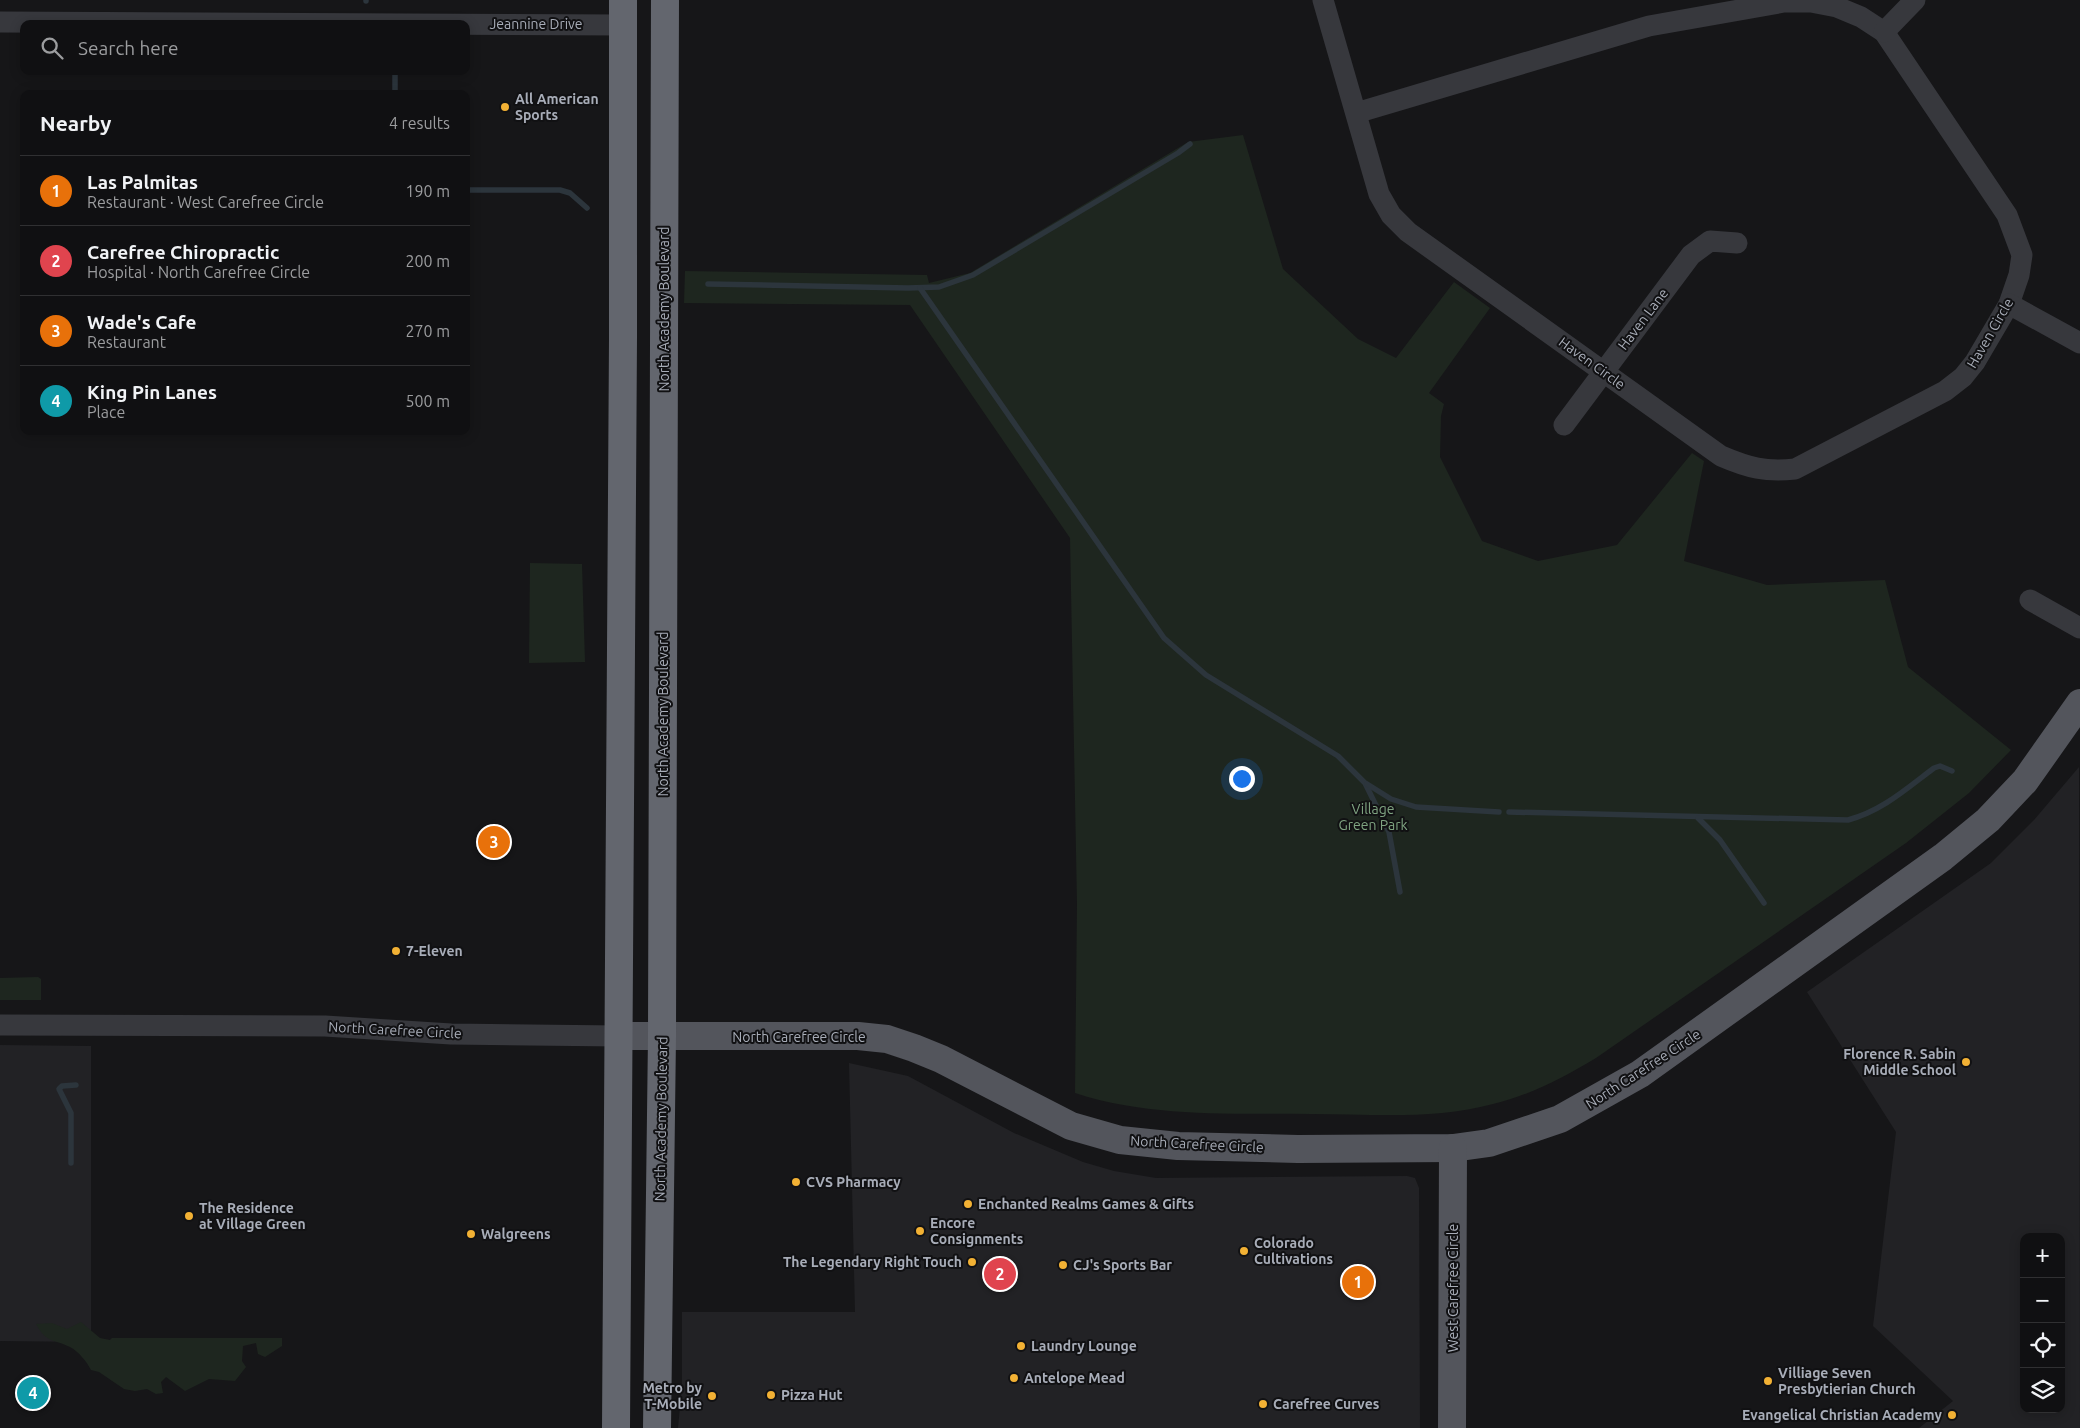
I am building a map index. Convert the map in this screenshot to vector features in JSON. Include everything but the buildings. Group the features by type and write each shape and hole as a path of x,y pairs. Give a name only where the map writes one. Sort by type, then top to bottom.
{"highway":[{"name":"North Academy Boulevard","path":"657,1428 662,1036 664,0"},
{"path":"616,1428 622,12"}],"main road":[{"name":"North Carefree Circle","path":"618,1036 858,1036 887,1040 940,1059 1071,1126 1120,1140 1149,1144 1298,1148 1452,1148 1489,1143 1535,1128 1574,1112 1640,1074 1756,993 1943,857 1988,820 2025,781 2080,703"},
{"name":"West Carefree Circle","path":"1452,1148 1452,1428"}],"street":[{"name":"Haven Circle","path":"1323,0 1379,194 1391,215 1408,232 1721,456 1754,468 1770,471 1795,469 1945,391 1963,377 1975,362 2009,304 2019,275 2022,254 2007,214 1884,32 1862,17 1837,7 1811,2 1784,2 1649,26 1356,113"},
{"path":"1884,32 1915,0"},
{"name":"Jeannine Drive","path":"124,20 622,12"},
{"name":"Jeannine Drive","path":"0,22 20,22"},
{"name":"Haven Lane","path":"1564,425 1691,254 1710,241 1737,243"},
{"path":"2009,304 2080,343"},
{"path":"2030,600 2080,628"},
{"name":"North Carefree Circle","path":"0,1025 325,1026 451,1034 618,1036"}],"shaded area":[{"name":"Florence R. Sabin Middle School","path":"2079,767 2080,1428 1919,1428 1953,1401 1873,1326 1896,1132 1807,992 1991,863 2034,820"},
{"path":"0,1045 91,1046 91,1342 0,1341"},
{"path":"849,1063 908,1076 1014,1133 1083,1162 1114,1171 1156,1178 1407,1176 1415,1178 1419,1188 1420,1428 678,1428 682,1385 682,1312 855,1312"}],"green space":[{"name":"Village Green Park","path":"1243,135 1283,269 1358,339 1396,358 1454,282 1490,308 1429,393 1444,404 1441,416 1440,457 1482,541 1538,561 1617,545 1692,453 1704,461 1684,561 1767,585 1885,580 1908,667 2011,750 1969,793 1906,843 1596,1058 1546,1085 1520,1096 1493,1104 1449,1112 1403,1115 1222,1114 1133,1107 1075,1093 1077,904 1070,538 910,305 684,303 685,271 927,275 929,283 970,273 1188,142"},
{"path":"530,563 582,564 585,662 529,663"},
{"path":"38,977 41,979 41,1000 0,1000 0,978"},
{"path":"81,1322 100,1338 110,1340 112,1338 282,1338 282,1346 265,1357 258,1354 256,1343 243,1346 242,1361 246,1367 235,1381 209,1379 185,1391 166,1377 161,1382 163,1393 156,1394 147,1389 135,1391 124,1389 99,1372 91,1370 77,1352 70,1347 47,1338 36,1324 52,1323 67,1329"}],"waterway":[{"path":"395,75 395,90"},
{"path":"708,284 939,287 973,275 1178,153 1190,144"},
{"path":"470,190 560,190 570,193 587,208"},
{"path":"920,288 1164,638 1206,675 1338,756 1365,783 1389,832 1400,892"},
{"path":"1509,812 1848,820 1883,805 1934,768 1940,766 1952,771"},
{"path":"1367,784 1391,799 1416,807 1499,812"},
{"path":"1698,818 1720,840 1764,903"},
{"path":"71,1163 71,1113 59,1089 62,1086 76,1085"}],"place":[{"name":"All American Sports","path":"505,107"},
{"name":"Wade's Cafe","path":"494,842"},
{"name":"7-Eleven","path":"396,951"},
{"name":"Florence R. Sabin Middle School","path":"1966,1062"},
{"name":"CVS Pharmacy","path":"796,1182"},
{"name":"Enchanted Realms Games & Gifts","path":"968,1204"},
{"name":"The Residence at Village Green","path":"189,1216"},
{"name":"Encore Consignments","path":"920,1231"},
{"name":"Walgreens","path":"471,1234"},
{"name":"Colorado Cultivations","path":"1244,1251"},
{"name":"The Legendary Right Touch","path":"972,1262"},
{"name":"CJ's Sports Bar","path":"1063,1265"},
{"name":"Carefree Chiropractic","path":"1000,1274"},
{"name":"Las Palmitas","path":"1358,1282"},
{"name":"Laundry Lounge","path":"1021,1346"},
{"name":"Antelope Mead","path":"1014,1378"},
{"name":"Villiage Seven Presbytierian Church","path":"1768,1381"},
{"name":"King Pin Lanes","path":"33,1393"},
{"name":"Pizza Hut","path":"771,1395"},
{"name":"Metro by T-Mobile","path":"712,1396"},
{"name":"Carefree Curves","path":"1263,1404"},
{"name":"Evangelical Christian Academy","path":"1952,1415"}]}
